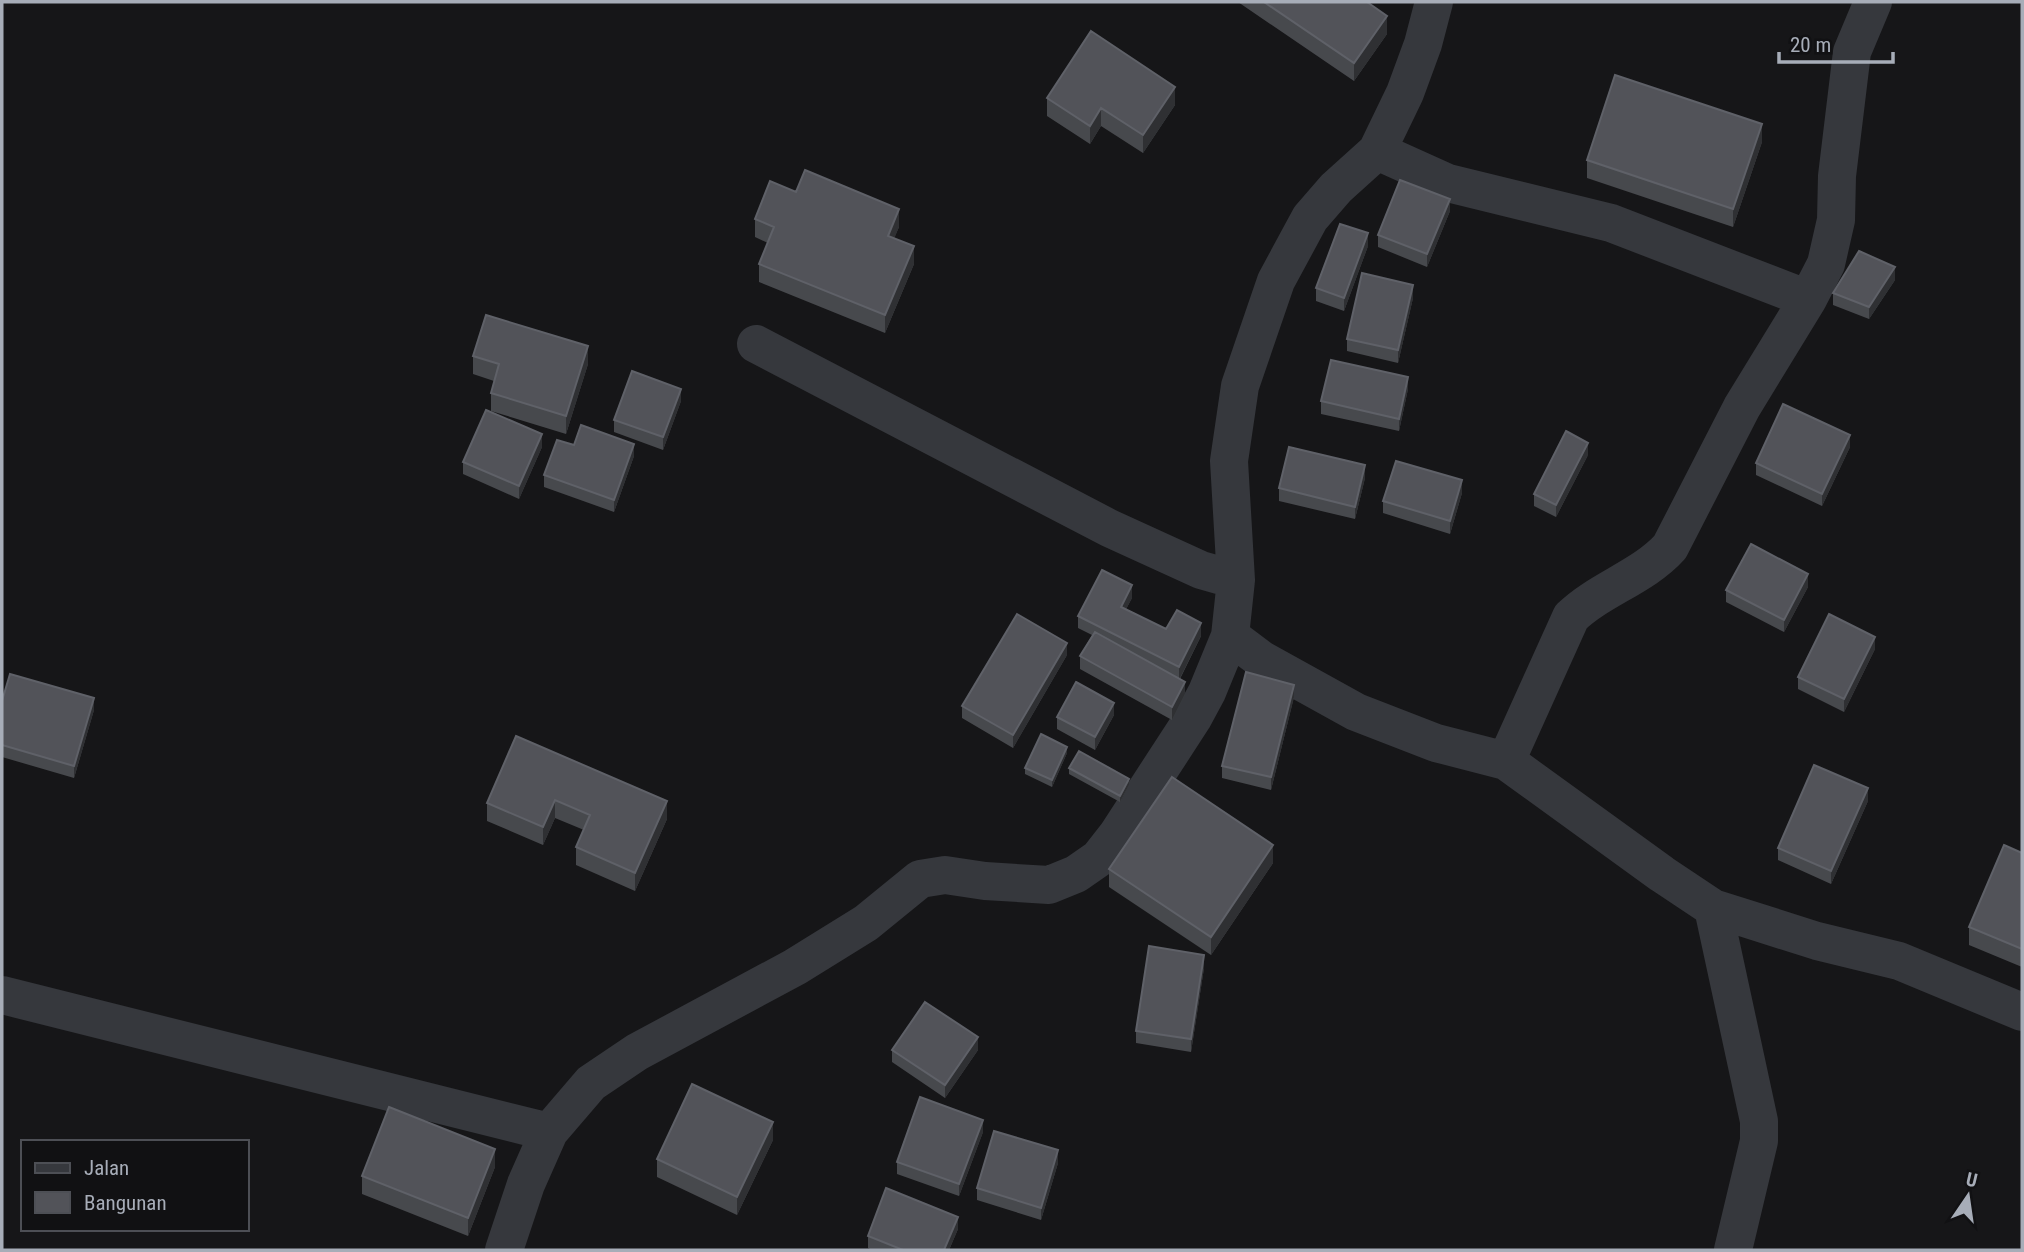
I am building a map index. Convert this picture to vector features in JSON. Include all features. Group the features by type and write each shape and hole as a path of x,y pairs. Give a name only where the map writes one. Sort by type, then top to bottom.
{"street":[{"path":"504,1250 526,1184 549,1132 591,1083 637,1052 795,967 866,923 920,879 945,875 985,881 1049,885 1076,874 1099,858 1175,749 1207,692 1230,636 1236,580 1229,461 1240,386 1276,281 1310,218 1336,188 1377,150 1405,93 1423,44 1434,2"},
{"path":"1506,761 1571,617 1583,606 1659,559 1671,547 1742,407 1808,299 1826,264 1836,220 1837,176 1852,52 1873,2"},
{"path":"1377,150 1448,183 1611,223 1808,299"},
{"path":"756,344 1109,528 1201,570 1236,580"},
{"path":"1230,636 1262,660 1356,712 1436,743 1506,761 1713,908 1817,941 1899,961 2022,1012"},
{"path":"1713,908 1759,1121 1759,1141 1733,1250"},
{"path":"2,995 549,1132"}],"building":[{"path":"1264,2 1367,2 1387,16 1354,63"},
{"path":"1091,31 1175,87 1143,135 1101,108 1090,126 1047,98"},
{"path":"1615,75 1762,124 1733,209 1587,160"},
{"path":"805,170 899,209 888,236 914,246 885,315 759,264 774,227 755,219 770,181 796,192"},
{"path":"1400,180 1450,199 1427,254 1378,235"},
{"path":"1340,224 1368,233 1344,298 1316,288"},
{"path":"1859,251 1895,267 1869,307 1833,293"},
{"path":"1362,273 1413,285 1398,350 1347,339"},
{"path":"486,315 588,346 566,416 491,393 499,364 473,356"},
{"path":"1331,360 1408,377 1399,419 1321,401"},
{"path":"632,371 681,389 663,437 614,420"},
{"path":"1783,404 1850,435 1822,494 1756,463"},
{"path":"486,410 542,434 519,486 463,462"},
{"path":"581,425 634,444 614,500 544,475 557,440 574,445"},
{"path":"1566,431 1588,443 1556,505 1534,494"},
{"path":"1289,447 1365,465 1355,507 1279,488"},
{"path":"1396,461 1462,480 1450,521 1383,501"},
{"path":"1751,544 1808,574 1784,620 1726,590"},
{"path":"1102,570 1132,585 1121,607 1166,629 1177,610 1201,623 1179,667 1078,616"},
{"path":"1017,614 1067,643 1013,735 962,706"},
{"path":"1829,614 1875,637 1844,699 1798,677"},
{"path":"1095,632 1185,682 1172,707 1080,656"},
{"path":"1246,672 1294,685 1271,777 1222,766"},
{"path":"10,674 94,698 74,766 2,745 2,701"},
{"path":"1076,682 1114,703 1095,737 1057,717"},
{"path":"1041,734 1067,747 1052,780 1025,768"},
{"path":"516,736 667,801 635,873 576,847 590,815 555,800 543,827 487,803"},
{"path":"1079,751 1129,779 1120,796 1069,768"},
{"path":"1814,765 1868,788 1831,871 1778,848"},
{"path":"1172,777 1273,845 1211,937 1109,869"},
{"path":"2004,845 2022,853 2022,949 1969,927"},
{"path":"1149,946 1204,955 1191,1039 1136,1031"},
{"path":"925,1002 978,1037 945,1085 892,1050"},
{"path":"692,1084 773,1122 737,1197 657,1159"},
{"path":"920,1097 983,1120 959,1184 897,1162"},
{"path":"389,1107 495,1149 468,1218 362,1176"},
{"path":"994,1131 1058,1150 1041,1208 977,1188"},
{"path":"886,1188 958,1217 944,1250 903,1250 868,1236"}]}
